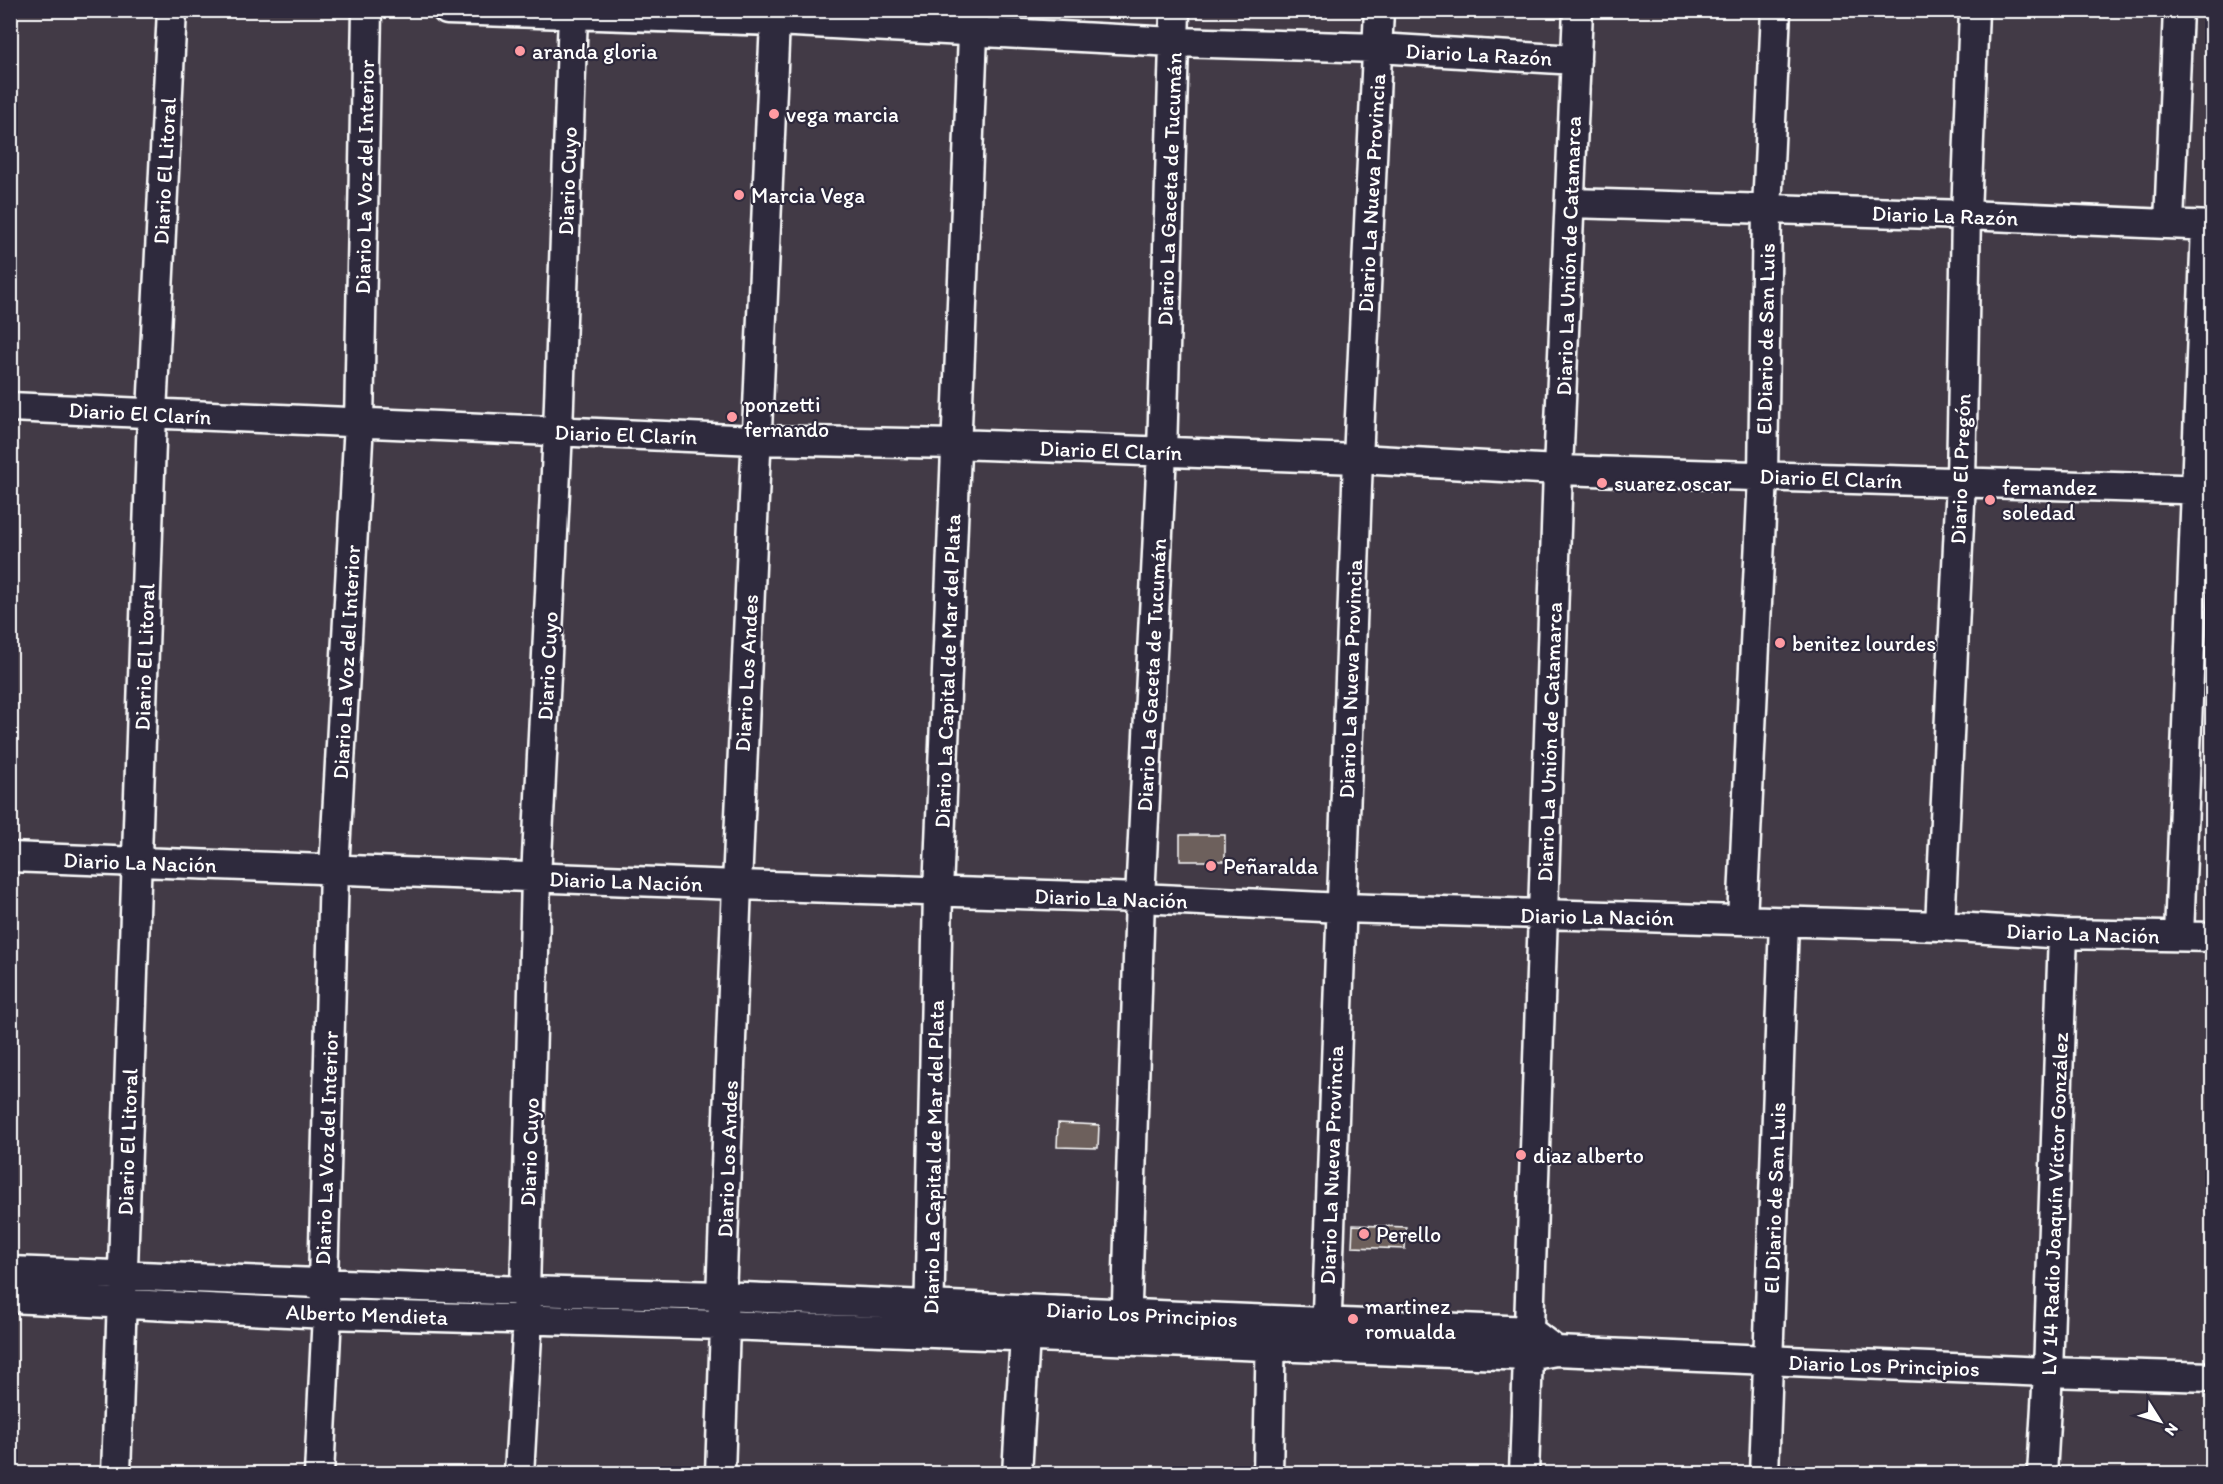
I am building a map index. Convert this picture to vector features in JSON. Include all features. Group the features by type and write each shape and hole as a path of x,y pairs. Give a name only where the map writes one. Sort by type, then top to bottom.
{"street":[{"name":"Diario El Litoral","path":"116,1473 153,413 172,10"},
{"name":"Diario La Voz del Interior","path":"319,1473 327,1314 322,1283 334,870 359,423 367,10"},
{"name":"Diario La Razón","path":"447,10 775,21 974,21 1174,42 1378,48 1576,60"},
{"name":"Diario La Gaceta de Tucumán","path":"1127,1327 1140,898 1162,452 1175,10"},
{"name":"Diario La Nueva Provincia","path":"1325,1334 1358,459 1379,10"},
{"name":"Diario La Unión de Catamarca","path":"1524,1473 1558,470 1578,10"},
{"name":"El Diario de San Luis","path":"1742,920 1763,476 1767,210 1776,10"},
{"name":"Diario El Pregón","path":"1940,927 1961,482 1966,215 1974,10"},
{"path":"2169,223 2178,10"},
{"name":"Diario Cuyo","path":"519,1473 526,1305 536,878 558,431 573,14"},
{"name":"Diario Los Andes","path":"720,1473 725,1325 721,1296 775,21"},
{"name":"Diario La Capital de Mar del Plata","path":"929,1332 938,892 974,21"},
{"name":"Diario La Razón","path":"1570,203 1966,215 2209,226"},
{"path":"2179,936 2204,490 2209,226"},
{"name":"Diario El Clarín","path":"10,407 756,440 956,444 1358,459 1558,470 2204,490"},
{"name":"Diario La Nación","path":"10,857 536,878 1140,898 1342,908 2212,937"},
{"name":"El Diario de San Luis","path":"1764,1473 1784,922"},
{"name":"LV 14 Radio Joaquín Víctor González","path":"2042,1473 2048,1372 2064,933"},
{"name":"Alberto Mendieta","path":"10,1271 123,1289 327,1314 721,1296"},
{"name":"Alberto Mendieta","path":"10,1298 123,1289 322,1283 725,1325"},
{"name":"Diario Los Principios","path":"721,1296 930,1304 1127,1327 1529,1343 1556,1351 2212,1377"},
{"name":"Diario Los Principios","path":"725,1325 1025,1335 1127,1327"},
{"path":"1268,1473 1271,1333"},
{"path":"1017,1473 1025,1335"}],"building":[{"path":"1180,835 1225,835 1225,861 1180,861"},
{"path":"1058,1123 1099,1125 1098,1148 1057,1147"},
{"path":"1353,1225 1406,1227 1405,1249 1352,1247"}],"place":[{"name":"aranda gloria","path":"520,51"},
{"name":"vega marcia","path":"774,114"},
{"name":"Marcia Vega","path":"739,195"},
{"name":"ponzetti fernando","path":"732,417"},
{"name":"suarez oscar","path":"1602,483"},
{"name":"fernandez soledad","path":"1990,500"},
{"name":"benitez lourdes","path":"1780,643"},
{"name":"Peñaralda","path":"1211,866"},
{"name":"diaz alberto","path":"1521,1155"},
{"name":"Perello","path":"1364,1234"},
{"name":"martinez romualda","path":"1353,1319"}]}
